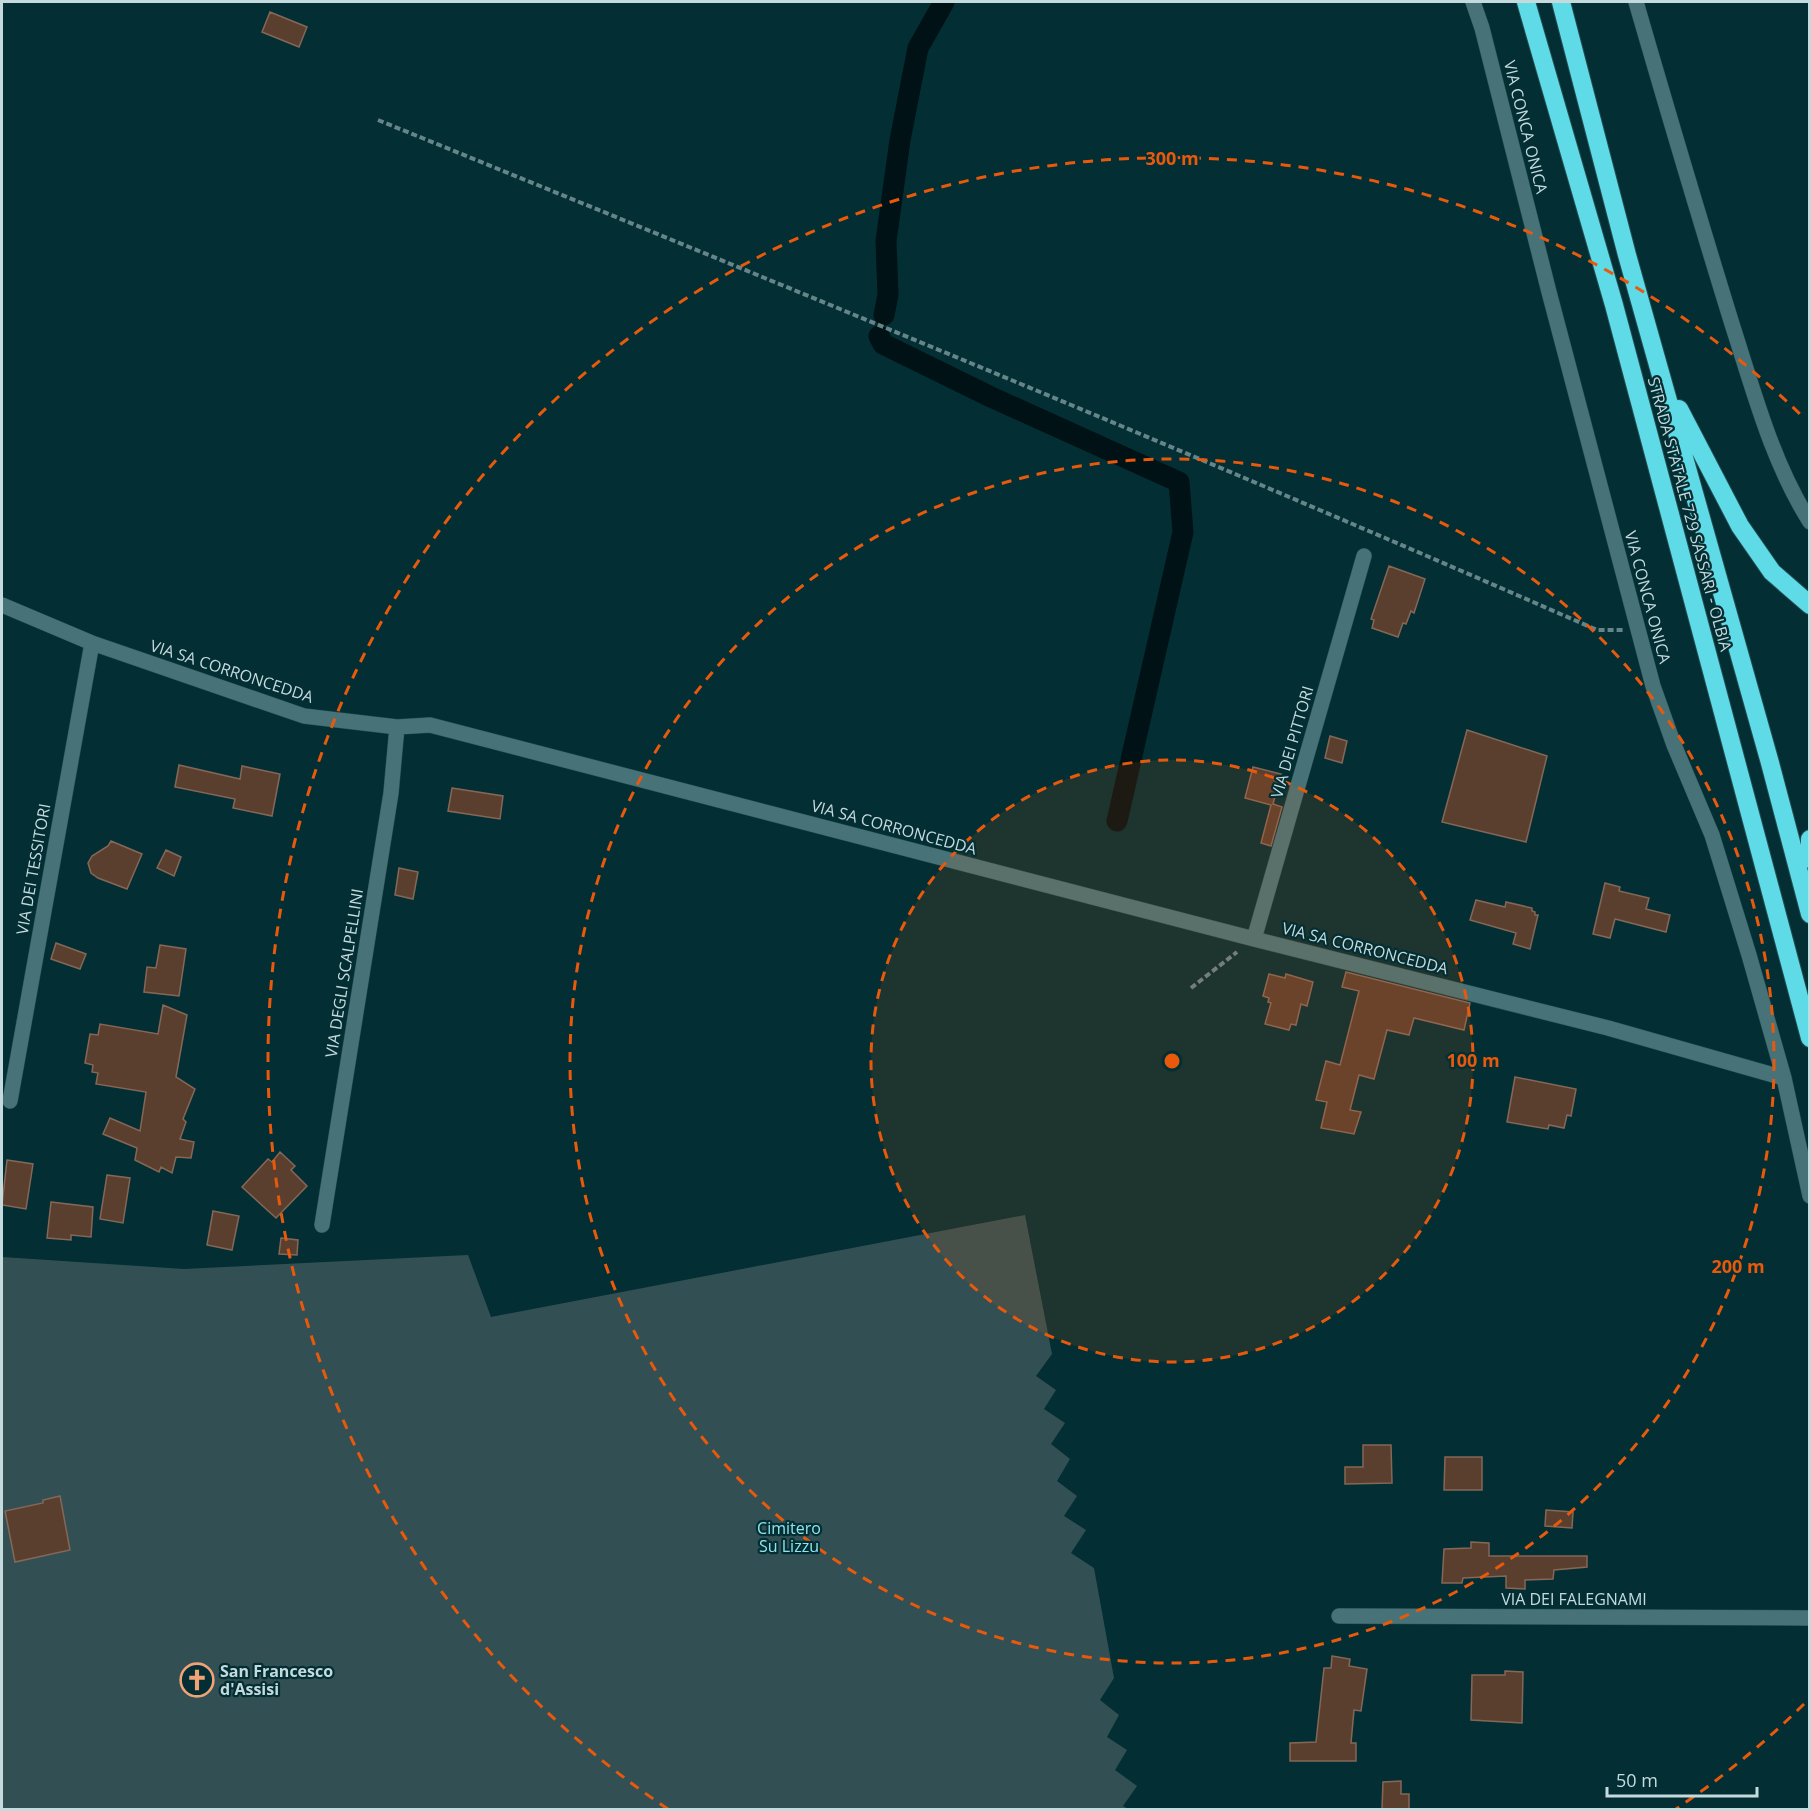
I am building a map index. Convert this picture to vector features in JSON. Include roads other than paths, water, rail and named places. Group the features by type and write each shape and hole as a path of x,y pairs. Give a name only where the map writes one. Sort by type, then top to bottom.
{"highway":[{"name":"STRADA STATALE 729 SASSARI - OLBIA","path":"1526,2 1614,305 1809,1038"},
{"name":"STRADA STATALE 729 SASSARI - OLBIA","path":"1561,2 1627,255 1770,763 1809,914"},
{"path":"1660,372 1740,526 1772,572 1809,605"},
{"path":"1809,839 1809,859"}],"street":[{"name":"VIA CONCA ONICA","path":"1473,2 1482,28 1653,686 1674,745 1712,835 1784,1078 1809,1196"},
{"path":"1636,2 1726,305 1770,442 1795,500 1809,522"},
{"name":"VIA DEI PITTORI","path":"1254,939 1364,556"},
{"name":"VIA SA CORRONCEDDA","path":"2,604 92,643 304,716 397,727 430,725 1254,939 1608,1028 1784,1078"},
{"name":"VIA DEI TESSITORI","path":"10,1101 92,643"},
{"name":"VIA DEGLI SCALPELLINI","path":"322,1225 391,793 397,727"},
{"name":"VIA DEI FALEGNAMI","path":"1339,1616 1809,1618"}],"waterway":[{"path":"884,315 888,295 886,241 900,140 918,48 944,2"},
{"path":"879,336 883,344 991,397 1179,482 1183,532 1117,821"}],"place":[{"name":"San Francesco d'Assisi","path":"197,1680"}],"park label":[{"name":"Cimitero Su Lizzu","path":"789,1537"}]}
